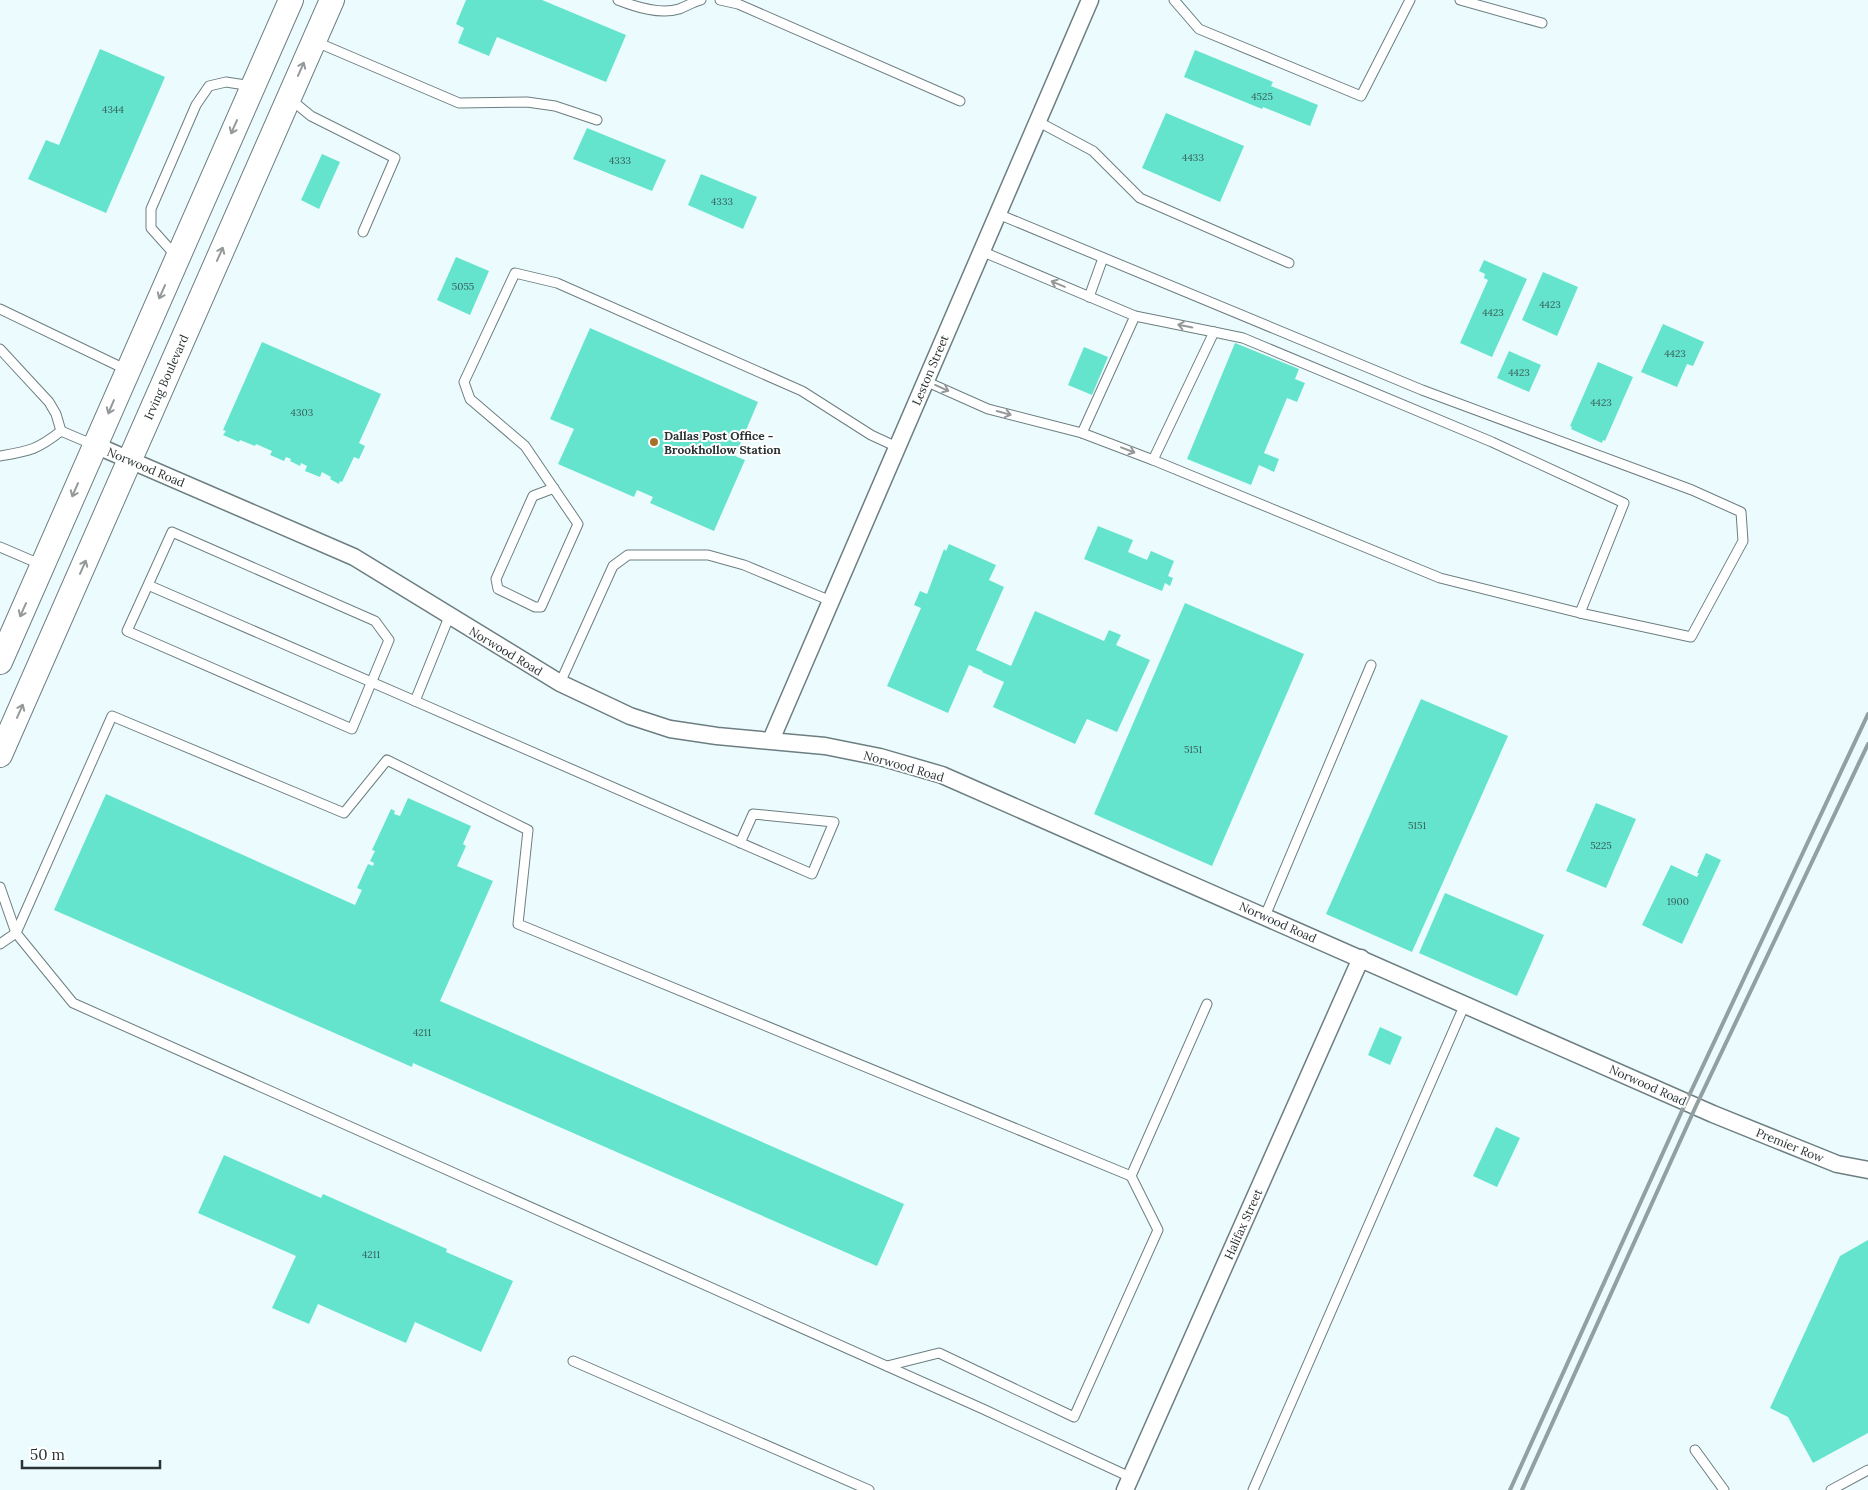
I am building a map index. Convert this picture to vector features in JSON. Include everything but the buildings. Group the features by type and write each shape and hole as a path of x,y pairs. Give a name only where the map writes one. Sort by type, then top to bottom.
{"main road":[{"path":"0,662 291,0"},
{"name":"Irving Boulevard","path":"0,755 332,0"},
{"path":"279,27 313,41"},
{"path":"253,85 288,98"}],"street":[{"name":"Leston Street","path":"770,740 1090,0"},
{"name":"Norwood Road","path":"94,445 130,459 354,558 560,683 630,716 670,729 717,736 825,746 880,757 942,775 1713,1114"},
{"name":"Halifax Street","path":"1127,1484 1361,958"},
{"name":"Premier Row","path":"1713,1114 1837,1164 1868,1170"}],"lane":[{"path":"618,0 664,12 679,9 701,0"},
{"path":"720,0 738,4 960,101"},
{"path":"1174,0 1199,29 1361,96 1410,0"},
{"path":"1460,0 1542,23"},
{"path":"313,41 459,103 527,102 555,106 597,120"},
{"path":"177,258 151,228 151,209 196,105 210,86 226,82 253,85"},
{"path":"288,98 311,116 395,158 363,232"},
{"path":"1037,121 1093,151 1140,198 1289,263"},
{"path":"925,381 988,409 1082,433 1153,460 1440,578 1580,613 1691,637 1742,541 1741,512 1692,490 1422,390 998,214"},
{"path":"981,251 1135,316 1243,338 1492,442 1624,503 1580,613"},
{"path":"1088,297 1104,258"},
{"path":"554,488 532,496 496,579 498,589 535,607 541,607 578,524 554,488 525,446 470,399 464,382 515,273 557,283 802,391 872,436 897,447"},
{"path":"0,309 127,370"},
{"path":"1082,433 1135,316"},
{"path":"1153,460 1214,332"},
{"path":"0,349 49,402 56,414 61,431"},
{"path":"61,431 94,445"},
{"path":"0,456 32,450 46,443 61,431"},
{"path":"172,532 375,621 389,640 352,729 128,630 148,585 172,532"},
{"path":"0,547 42,566"},
{"path":"560,683 613,566 628,555 708,555 744,565 831,601"},
{"path":"148,585 415,700 740,843 812,874 834,822 753,814 740,843"},
{"path":"415,700 449,616"},
{"path":"1265,916 1371,665"},
{"path":"0,944 16,933 112,716 344,813 386,760 528,830 518,924 1132,1176 1158,1230 1074,1417 939,1353 887,1366"},
{"path":"0,887 16,933 73,1003 887,1366 1127,1484"},
{"path":"1132,1176 1207,1004"},
{"path":"1253,1490 1465,1004"},
{"path":"573,1361 869,1490"},
{"path":"1695,1450 1724,1490"},
{"path":"1831,1490 1868,1470"}],"railway":[{"path":"1510,1490 1686,1102 1868,714"},
{"path":"1522,1490 1696,1106 1868,744"}],"place":[{"name":"Dallas Post Office - Brookhollow Station","path":"654,442"}]}
